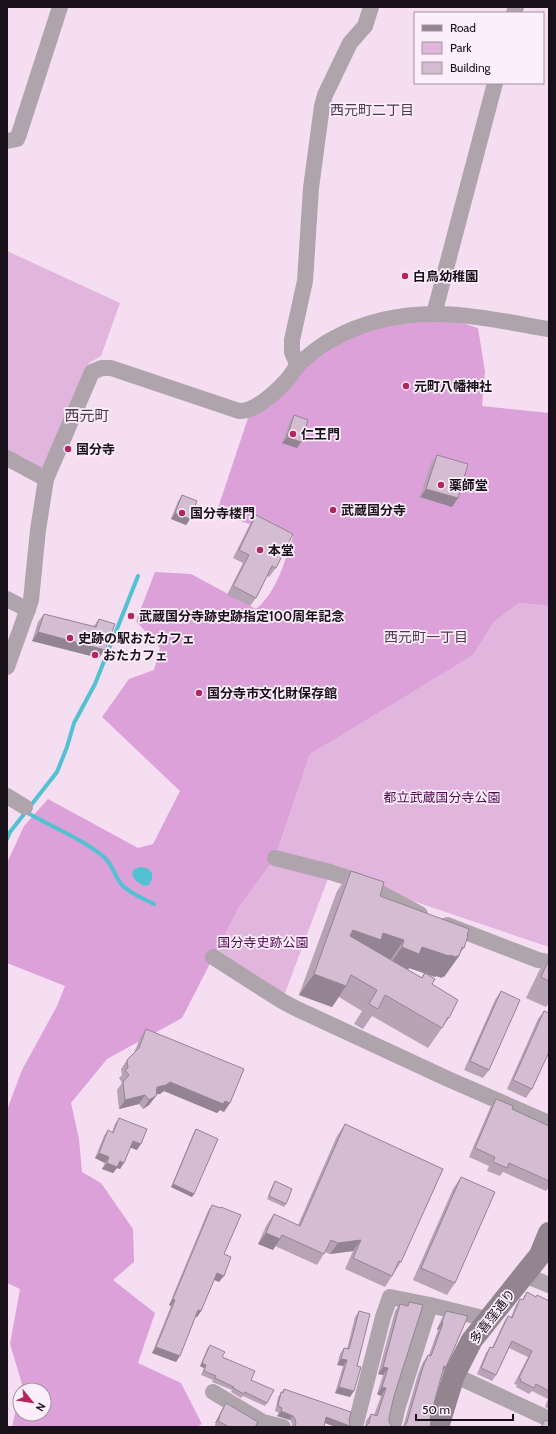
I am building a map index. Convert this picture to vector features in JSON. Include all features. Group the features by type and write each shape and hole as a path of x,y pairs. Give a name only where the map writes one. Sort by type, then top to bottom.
{"main road":[{"name":"多喜窪通り","path":"438,1427 454,1374 472,1340 487,1319 525,1275 540,1255 549,1233"}],"street":[{"path":"7,141 17,139 19,134 60,7"},
{"path":"298,366 292,352 292,340 305,281 310,188 322,106 325,95 350,43 365,26 371,7"},
{"path":"434,314 495,84"},
{"path":"7,667 31,600 38,530 46,479 92,372 102,368 123,371 244,412 270,396 286,381 298,366 321,346 357,328 389,318 434,314 549,329"},
{"path":"7,458 46,479"},
{"path":"7,598 28,610"},
{"path":"7,796 26,806"},
{"path":"274,858 330,872 358,881 428,918 538,960 549,962"},
{"path":"213,957 282,1001 296,1008 448,1079 549,1123"},
{"path":"525,1275 549,1285"},
{"path":"355,1427 383,1317 390,1297 487,1319"},
{"path":"393,1427 398,1406 430,1305"},
{"path":"454,1374 549,1419"},
{"path":"213,1392 263,1422 283,1427"}],"green space":[{"path":"7,251 120,303 101,356 89,363 55,458 45,471 7,455"},
{"name":"都立武蔵国分寺公園","path":"519,603 549,606 549,947 330,873 282,1001 213,957 239,907 275,858 310,754 385,706 473,655 494,622"}],"shaded area":[{"path":"434,314 478,328 485,372 482,406 549,413 549,606 519,603 494,622 473,655 310,754 275,858 239,907 182,1018 107,1059 71,1103 79,1139 82,1172 101,1183 133,1229 134,1262 113,1280 155,1313 138,1363 181,1383 202,1424 196,1427 12,1427 13,1422 52,1422 52,1382 21,1382 10,1344 20,1289 7,1283 7,1110 22,1070 57,1006 65,986 7,963 7,863 24,826 48,799 138,848 153,844 180,791 102,717 129,679 154,670 160,648 136,621 155,572 191,574 256,609 270,594 283,566 293,536 243,522 217,511 251,409 333,339"}],"water":[{"path":"140,867 147,868 152,873 152,879 149,885 144,886 136,881 132,875 134,869"}],"building":[{"path":"294,415 308,420 301,442 287,437"},
{"name":"薬師堂","path":"437,455 468,464 458,498 426,489"},
{"path":"182,495 197,501 190,519 175,513"},
{"path":"256,515 293,534 276,568 272,566 256,598 233,586 249,555 239,550"},
{"path":"44,614 96,627 99,619 115,624 105,650 38,632"},
{"path":"351,871 384,882 380,896 469,929 464,948 462,947 459,956 456,957 422,947 419,954 402,947 404,940 383,933 381,940 353,930 350,936 422,978 425,973 435,979 432,984 458,1000 442,1028 385,995 378,1009 369,1004 377,990 351,975 346,986 314,974"},
{"path":"549,959 549,981 541,977"},
{"path":"501,991 520,1000 489,1070 470,1061"},
{"path":"544,1011 549,1013 549,1052 532,1089 513,1080"},
{"path":"146,1029 244,1069 230,1103 225,1101 223,1104 170,1082 166,1085 157,1087 156,1096 149,1100 145,1095 125,1100 123,1082 129,1075 125,1070 128,1068 127,1060 139,1048"},
{"path":"496,1099 513,1106 512,1109 549,1126 549,1181 509,1163 507,1168 493,1162 495,1157 475,1148"},
{"path":"119,1118 147,1129 141,1144 133,1141 124,1163 120,1161 117,1167 107,1163 109,1157 99,1153 108,1130 113,1133"},
{"path":"345,1124 443,1169 401,1262 399,1261 392,1276 353,1258 361,1240 338,1243 331,1240 324,1254 282,1235 280,1239 266,1233 274,1214 300,1226"},
{"path":"196,1129 218,1139 194,1194 173,1184"},
{"path":"461,1177 495,1192 455,1283 421,1268"},
{"path":"275,1181 292,1189 286,1204 269,1196"},
{"path":"212,1205 241,1215 224,1254 231,1257 224,1276 217,1273 201,1311 198,1310 180,1356 156,1347 175,1300 173,1299"},
{"path":"527,1292 536,1297 537,1295 549,1301 549,1391 536,1384 534,1388 520,1381 521,1379 519,1378 532,1351 512,1341 496,1375 481,1368 490,1347 493,1348 508,1316 512,1318 520,1299 523,1300"},
{"path":"409,1302 423,1305 394,1396 389,1418 389,1422 392,1427 365,1427 369,1423 371,1414 377,1416 386,1388 382,1387 388,1368 383,1367 400,1304 408,1306"},
{"path":"359,1311 370,1314 357,1366 361,1367 354,1391 339,1387 347,1360 341,1359 344,1348 349,1349"},
{"path":"446,1311 468,1316 446,1367 444,1366 430,1418 430,1427 404,1427 407,1422 423,1367 428,1355 431,1356"},
{"path":"210,1345 225,1352 222,1357 255,1371 251,1380 274,1390 267,1403 245,1392 244,1394 233,1388 234,1387 215,1378 216,1376 204,1371 206,1365 202,1363"},
{"path":"284,1389 351,1412 349,1420 350,1426 326,1417 324,1427 294,1427 296,1424 293,1416 281,1411 282,1408 278,1406 281,1392 283,1393"},
{"path":"226,1403 258,1422 255,1427 229,1427 218,1421"},
{"path":"545,1420 549,1421 549,1427 541,1427"}],"waterway":[{"path":"7,839 10,832 57,772 67,747 74,723 95,684 138,576"},
{"path":"26,812 96,850 107,860 122,885 133,894 154,904"}],"place":[{"name":"白鳥幼稚園","path":"405,276"},
{"name":"元町八幡神社","path":"406,386"},
{"name":"仁王門","path":"293,434"},
{"name":"国分寺","path":"68,449"},
{"name":"薬師堂","path":"441,485"},
{"name":"武蔵国分寺","path":"333,510"},
{"name":"国分寺楼門","path":"182,513"},
{"name":"本堂","path":"260,550"},
{"name":"武蔵国分寺跡史跡指定100周年記念","path":"131,616"},
{"name":"史跡の駅おたカフェ","path":"70,638"},
{"name":"おたカフェ","path":"95,655"},
{"name":"国分寺市文化財保存館","path":"199,693"}],"district":[{"name":"西元町二丁目","path":"372,110"},
{"name":"西元町","path":"87,416"},
{"name":"西元町一丁目","path":"426,637"}],"park label":[{"name":"国分寺史跡公園","path":"263,942"}]}
